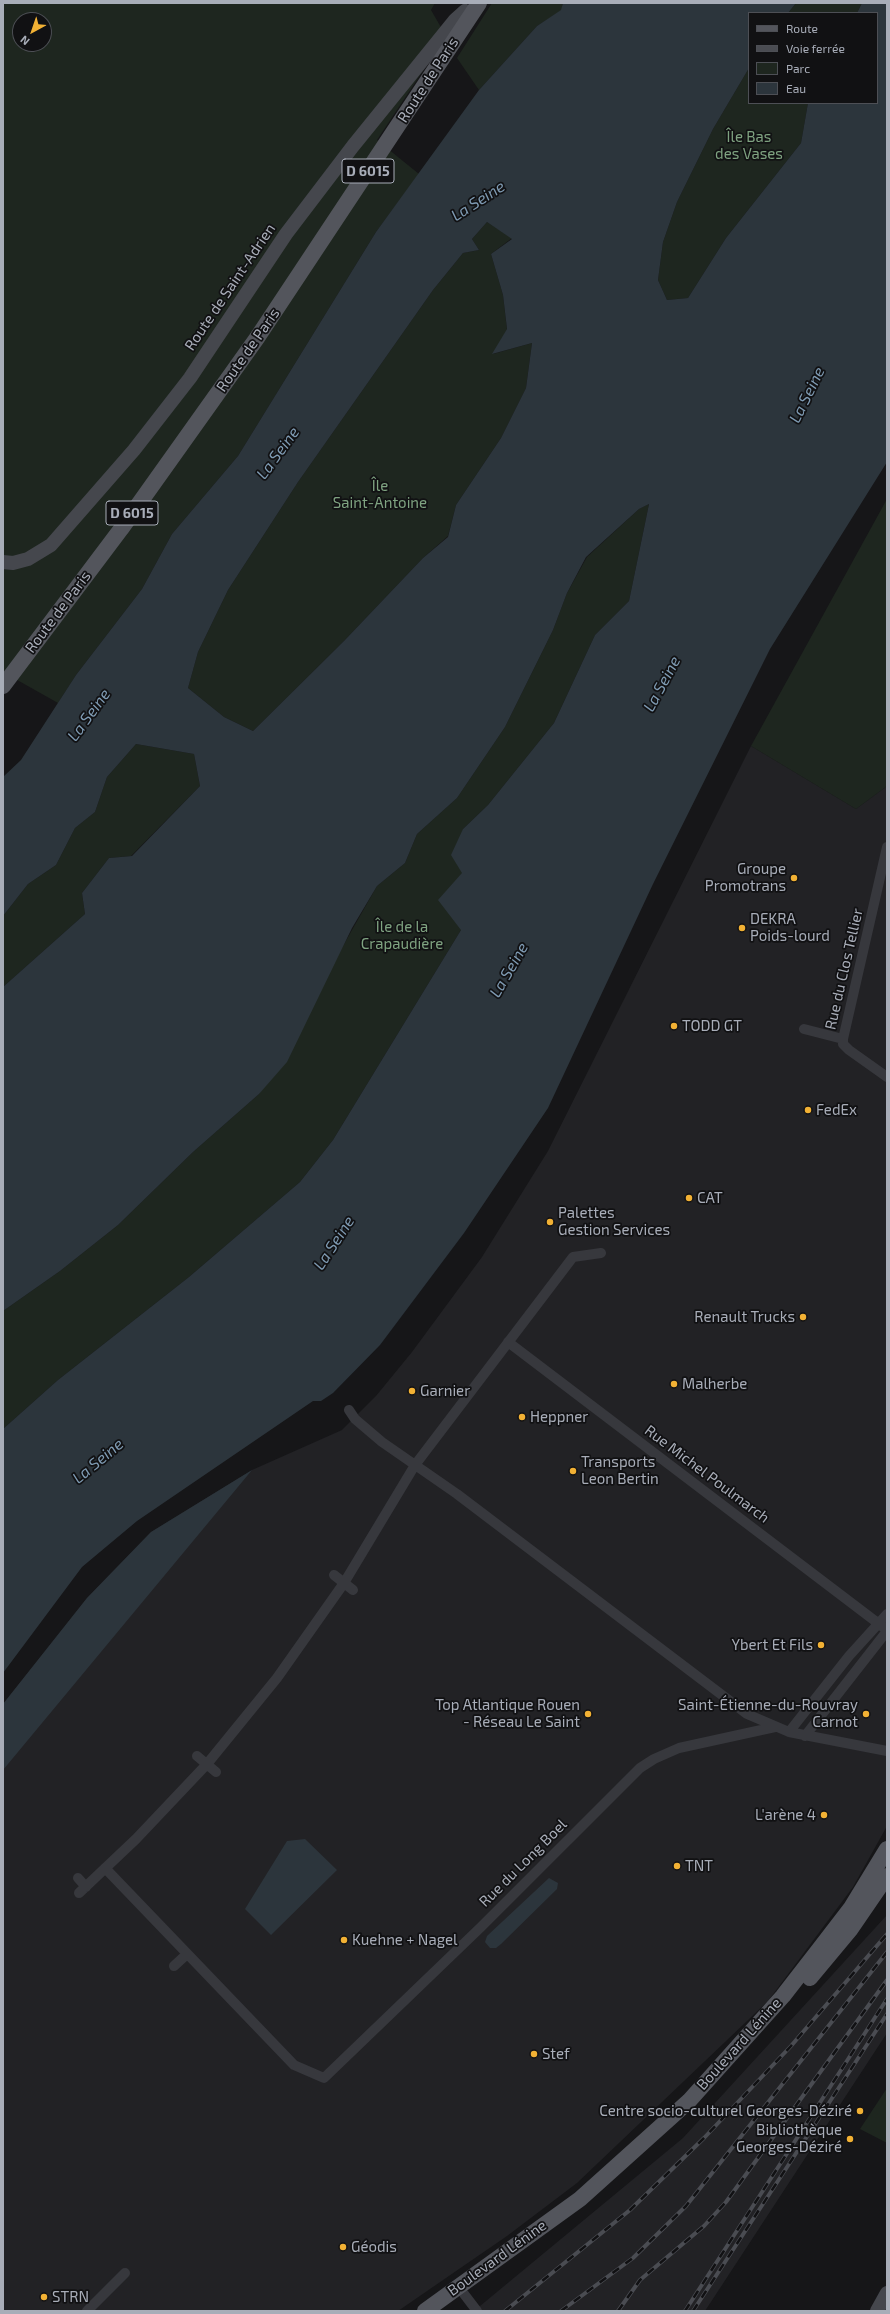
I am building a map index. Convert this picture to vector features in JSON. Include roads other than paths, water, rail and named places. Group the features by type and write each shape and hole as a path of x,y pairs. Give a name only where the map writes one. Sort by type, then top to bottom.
{"main road":[{"name":"Route de Saint-Adrien","path":"3,562 13,563 28,558 51,545 134,450 190,378 286,234 353,146 455,20 465,11 475,9"},
{"name":"Route de Paris","path":"3,686 121,529 258,338 475,9"},
{"name":"Boulevard Lénine","path":"425,2311 580,2198 689,2101 783,1996 850,1908 887,1849"},
{"name":"Boulevard Lénine","path":"441,2311 607,2188 687,2115 832,1953 865,1911 887,1876"},
{"path":"877,2311 887,2294"}],"street":[{"name":"Rue du Clos Tellier","path":"887,847 843,1038 843,1044 849,1050 887,1077"},
{"path":"804,1029 843,1038"},
{"path":"78,1878 83,1890 206,1764 245,1709 281,1672 344,1583 414,1465 573,1257 602,1253"},
{"name":"Rue Michel Poulmarch","path":"508,1342 887,1630"},
{"path":"349,1410 354,1419 363,1426 414,1465 457,1494 737,1708 775,1727 789,1732 887,1751"},
{"path":"334,1576 353,1590"},
{"path":"789,1732 849,1656 887,1614"},
{"path":"805,1736 887,1630"},
{"name":"Rue du Long Boel","path":"187,1954 294,2065 324,2078 481,1927 640,1768 654,1759 679,1748 775,1727"},
{"path":"197,1756 216,1772"},
{"path":"105,1868 187,1954 174,1966"},
{"path":"87,2311 125,2273"},
{"path":"464,2294 477,2311"}],"water":[{"name":"La Seine","path":"563,3 796,3 789,12 748,12 748,70 713,129 677,202 663,242 658,280 667,300 688,298 726,238 801,143 808,104 878,104 878,12 858,12 862,3 887,3 887,462 770,649 653,884 548,1108 464,1233 380,1345 333,1393 321,1401 313,1401 137,1521 82,1567 3,1673 3,1429 58,1380 189,1277 300,1182 333,1140 461,930 438,900 462,873 451,855 463,829 488,805 554,723 595,635 629,601 649,504 639,509 586,557 567,593 553,630 505,727 457,798 417,834 405,863 377,886 352,928 287,1062 259,1094 193,1152 118,1225 60,1271 3,1311 3,987 85,914 82,893 109,858 132,856 200,786 194,754 136,744 107,777 95,812 75,828 56,865 28,884 3,916 3,777 21,760 76,675 142,589 172,534 238,456 376,232 479,90 537,26 561,10","holes":["487,222 512,239 491,254 503,295 507,329 492,354 532,343 526,388 501,438 456,505 448,537 423,558 344,641 253,731 224,717 188,688 198,652 228,590 298,482 433,290 463,253 479,250 472,239"]},
{"path":"252,1470 3,1770 3,1704 87,1598 151,1532"},
{"path":"305,1839 337,1870 271,1935 245,1909 287,1841"},
{"path":"549,1878 558,1883 557,1889 501,1944 496,1948 490,1948 485,1942 487,1936"}],"railway":[{"path":"505,2311 630,2210 704,2138 791,2046 887,1934"},
{"path":"561,2311 633,2258 686,2206 887,1952"},
{"path":"618,2311 640,2280 704,2226 726,2202 887,1980"},
{"path":"685,2311 887,1999"},
{"path":"693,2311 887,2014"}],"place":[{"name":"Groupe Promotrans","path":"794,878"},
{"name":"DEKRA Poids-lourd","path":"742,928"},
{"name":"TODD GT","path":"674,1026"},
{"name":"FedEx","path":"808,1110"},
{"name":"CAT","path":"689,1198"},
{"name":"Palettes Gestion Services","path":"550,1222"},
{"name":"Renault Trucks","path":"803,1317"},
{"name":"Malherbe","path":"674,1384"},
{"name":"Garnier","path":"412,1391"},
{"name":"Heppner","path":"522,1417"},
{"name":"Transports Leon Bertin","path":"573,1471"},
{"name":"Ybert Et Fils","path":"821,1645"},
{"name":"Top Atlantique Rouen - Réseau Le Saint","path":"588,1714"},
{"name":"Saint-Étienne-du-Rouvray Carnot","path":"866,1714"},
{"name":"L'arène 4","path":"824,1815"},
{"name":"TNT","path":"677,1866"},
{"name":"Kuehne + Nagel","path":"344,1940"},
{"name":"Stef","path":"534,2054"},
{"name":"Centre socio-culturel Georges-Déziré","path":"860,2111"},
{"name":"Bibliothèque Georges-Déziré","path":"850,2139"},
{"name":"Géodis","path":"343,2247"},
{"name":"STRN","path":"44,2297"}],"park label":[{"name":"Île Bas des Vases","path":"749,146"},
{"name":"Île Saint-Antoine","path":"380,494"},
{"name":"Île de la Crapaudière","path":"402,936"}]}
